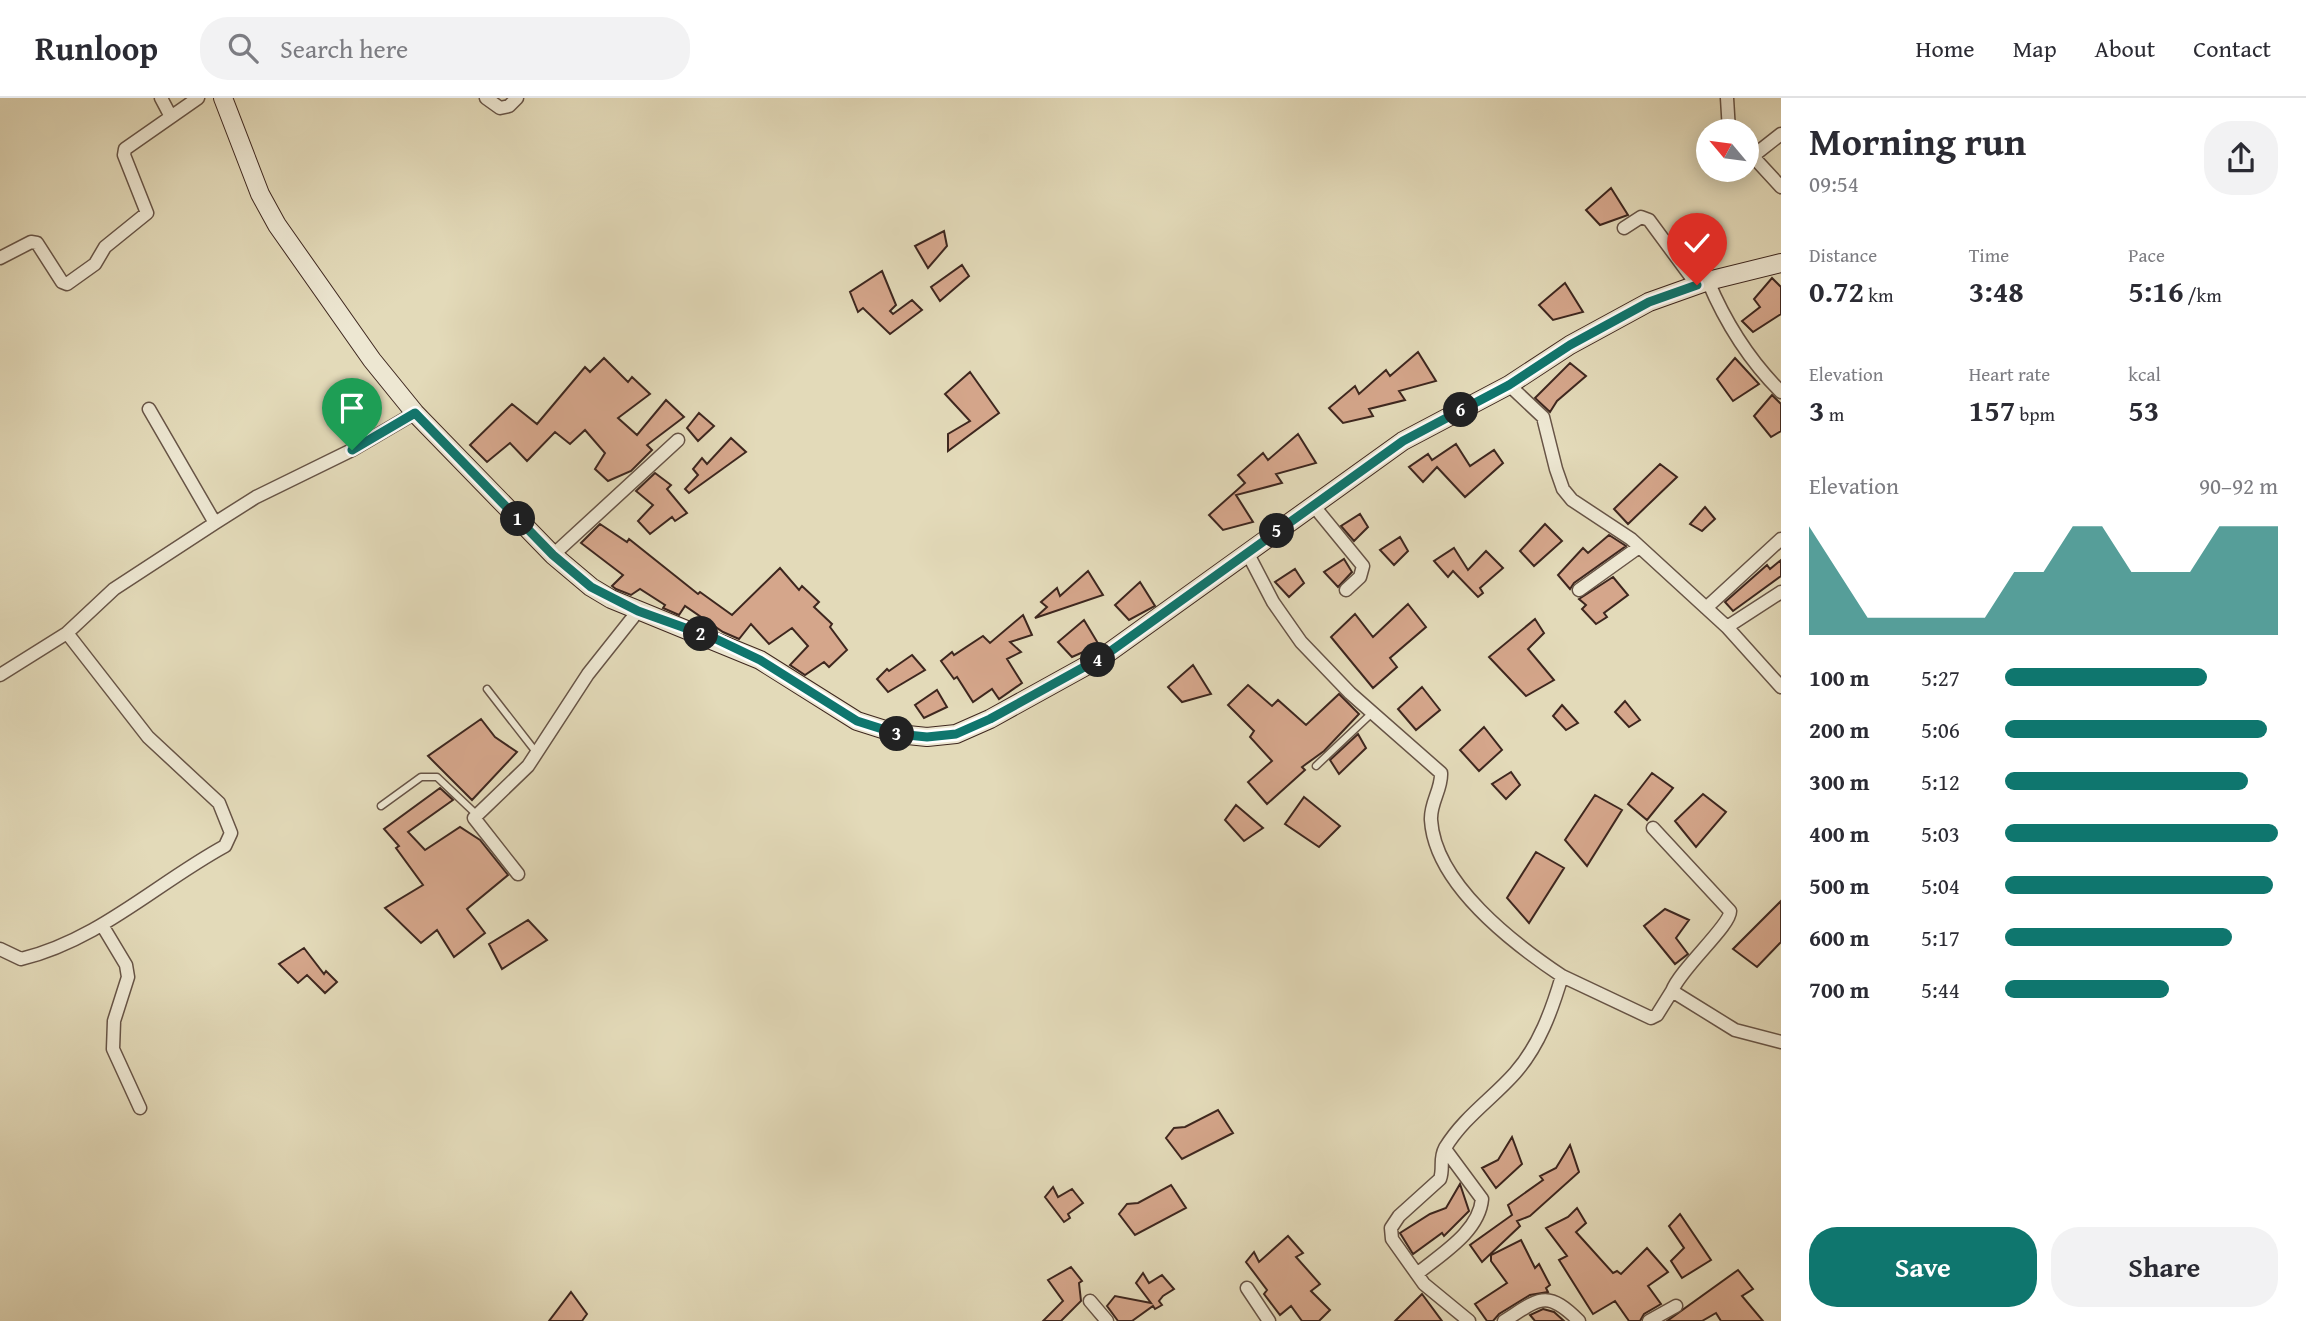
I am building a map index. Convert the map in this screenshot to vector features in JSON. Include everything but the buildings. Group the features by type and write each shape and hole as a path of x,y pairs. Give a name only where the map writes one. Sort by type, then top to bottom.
{"street":[{"path":"161,98 170,115"},
{"path":"0,258 37,243 62,282 67,284 95,264 106,247 147,213 124,151 170,115 198,98"},
{"path":"223,98 260,194 277,225 372,360 415,413 553,555 591,587 638,611 716,639 760,660 857,721 898,734 927,737 956,734 990,719 1104,656 1403,441 1509,385 1570,345 1649,302 1703,283 1781,263"},
{"path":"486,98 500,108 509,106 517,98"},
{"path":"1727,98 1728,119"},
{"path":"1759,147 1781,134"},
{"path":"1759,163 1781,187"},
{"path":"1624,228 1641,217 1649,220 1703,283 1754,365 1781,392"},
{"path":"1509,385 1543,417 1563,489 1572,500 1610,524 1639,547 1727,627 1781,687"},
{"path":"149,409 215,523"},
{"path":"0,675 68,633 114,589 256,497 352,450 415,413"},
{"path":"553,555 678,440"},
{"path":"1313,505 1363,566 1360,577 1346,590"},
{"path":"1706,608 1781,539"},
{"path":"1579,590 1639,547"},
{"path":"1248,554 1287,625 1372,713 1441,773 1431,819 1435,839 1472,905 1531,956 1562,976 1651,1018 1657,1015 1697,952 1727,923 1730,911 1653,828"},
{"path":"1727,627 1781,592"},
{"path":"518,874 475,822 476,814 506,790 528,766 588,674 638,611"},
{"path":"0,949 21,959 52,952 102,925 197,860 225,846 231,833 219,803 148,737 68,633"},
{"path":"102,925 126,965 128,977 114,1021 113,1049 140,1108"},
{"path":"1469,1321 1424,1284 1392,1239 1391,1228 1399,1216 1440,1179 1441,1157 1471,1113 1515,1073 1531,1051 1547,1021 1562,976"},
{"path":"1672,991 1735,1030 1781,1042"},
{"path":"1417,1274 1468,1230 1481,1213 1482,1199 1445,1149"},
{"path":"1247,1288 1269,1321"},
{"path":"1504,1321 1543,1299 1557,1301 1579,1321"},
{"path":"1090,1301 1107,1321"},
{"path":"1649,1321 1676,1306"}],"lane":[{"path":"487,689 536,752"},
{"path":"1316,766 1372,713"},
{"path":"381,806 421,776 429,775 437,777 476,814"}],"route":[{"path":"352,450 415,413 553,555 572,573 611,599 716,639 760,660 857,721 898,734 927,737 956,734 990,719 1104,656 1403,441 1509,385 1570,345 1649,302 1697,285"}]}
